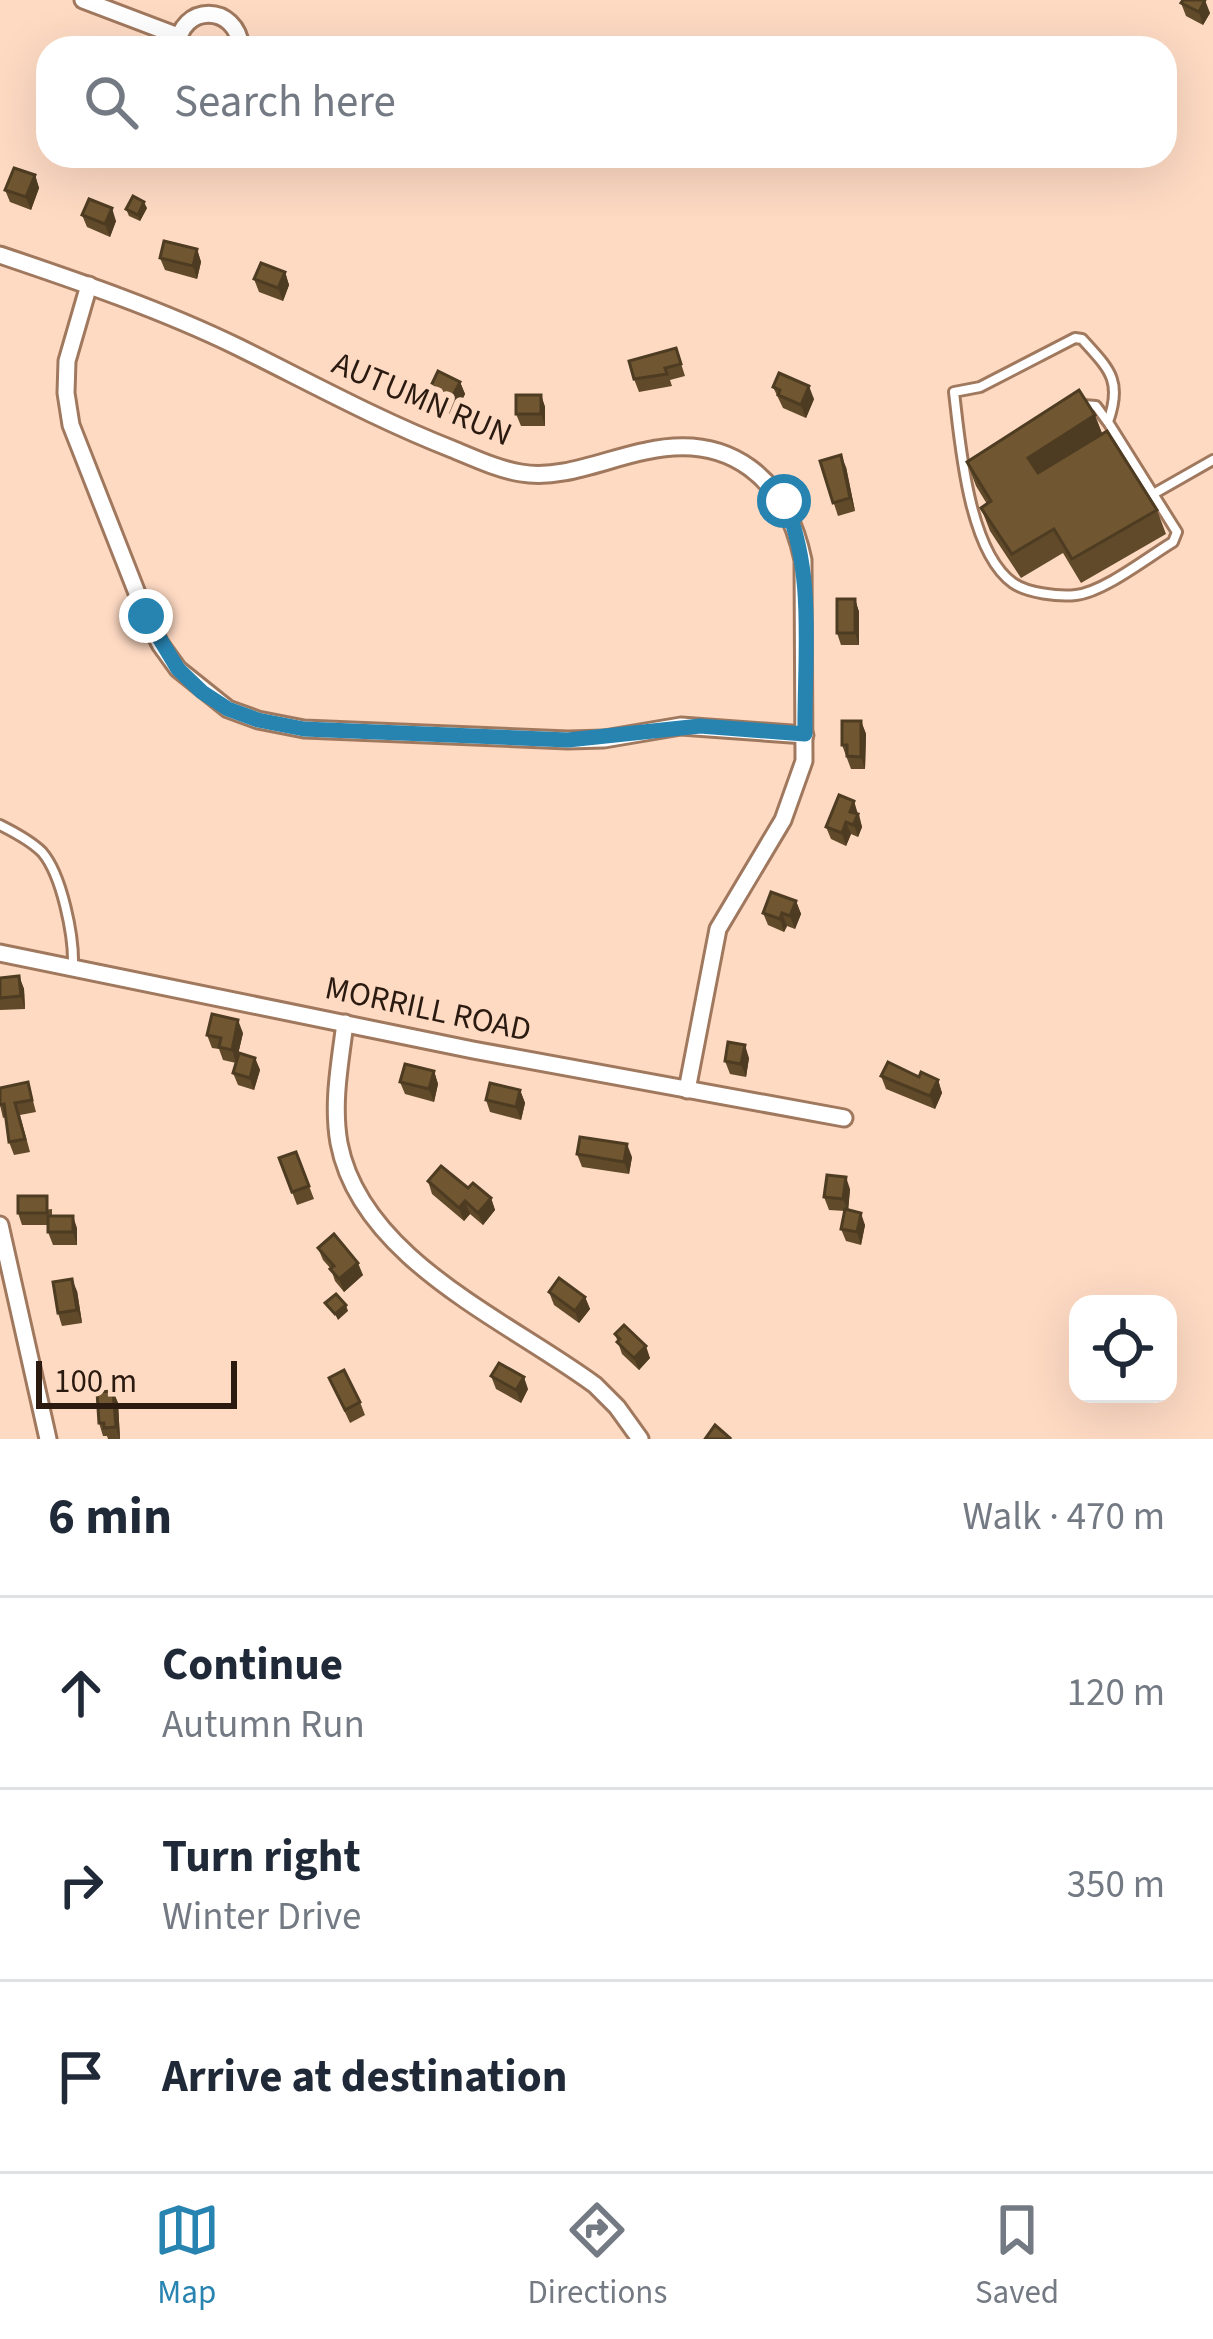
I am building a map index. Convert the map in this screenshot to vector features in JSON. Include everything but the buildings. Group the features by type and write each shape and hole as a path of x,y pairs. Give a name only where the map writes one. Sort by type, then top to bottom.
{"street":[{"path":"83,0 164,36"},
{"path":"181,36 195,16 215,14 233,24 237,36"},
{"name":"AUTUMN RUN","path":"0,255 191,325 433,441 522,473 554,473 677,446 738,460 784,501 803,560 804,761 796,791 718,929 687,1090"},
{"path":"89,285 67,362 66,393 81,455 160,644 190,680 228,709 304,729 359,732 588,740 700,726 805,734"},
{"name":"MORRILL ROAD","path":"0,953 844,1118"},
{"path":"345,1023 337,1082 340,1144 362,1203 379,1228 425,1270 595,1384 640,1439"},
{"path":"0,1225 48,1439"}],"lane":[{"path":"1078,406 1096,406 1177,532 1173,542 1078,595 1013,583 983,538 964,478 954,392 980,387 1075,338 1082,339 1113,377 1115,403 1108,422"},
{"path":"1155,493 1213,460"},
{"path":"964,478 983,466"},
{"path":"0,825 46,856 62,894 74,968"}],"route":[{"path":"146,616 178,669 202,692 258,720 304,729 568,740 681,726 805,734 803,560 784,501"}]}
